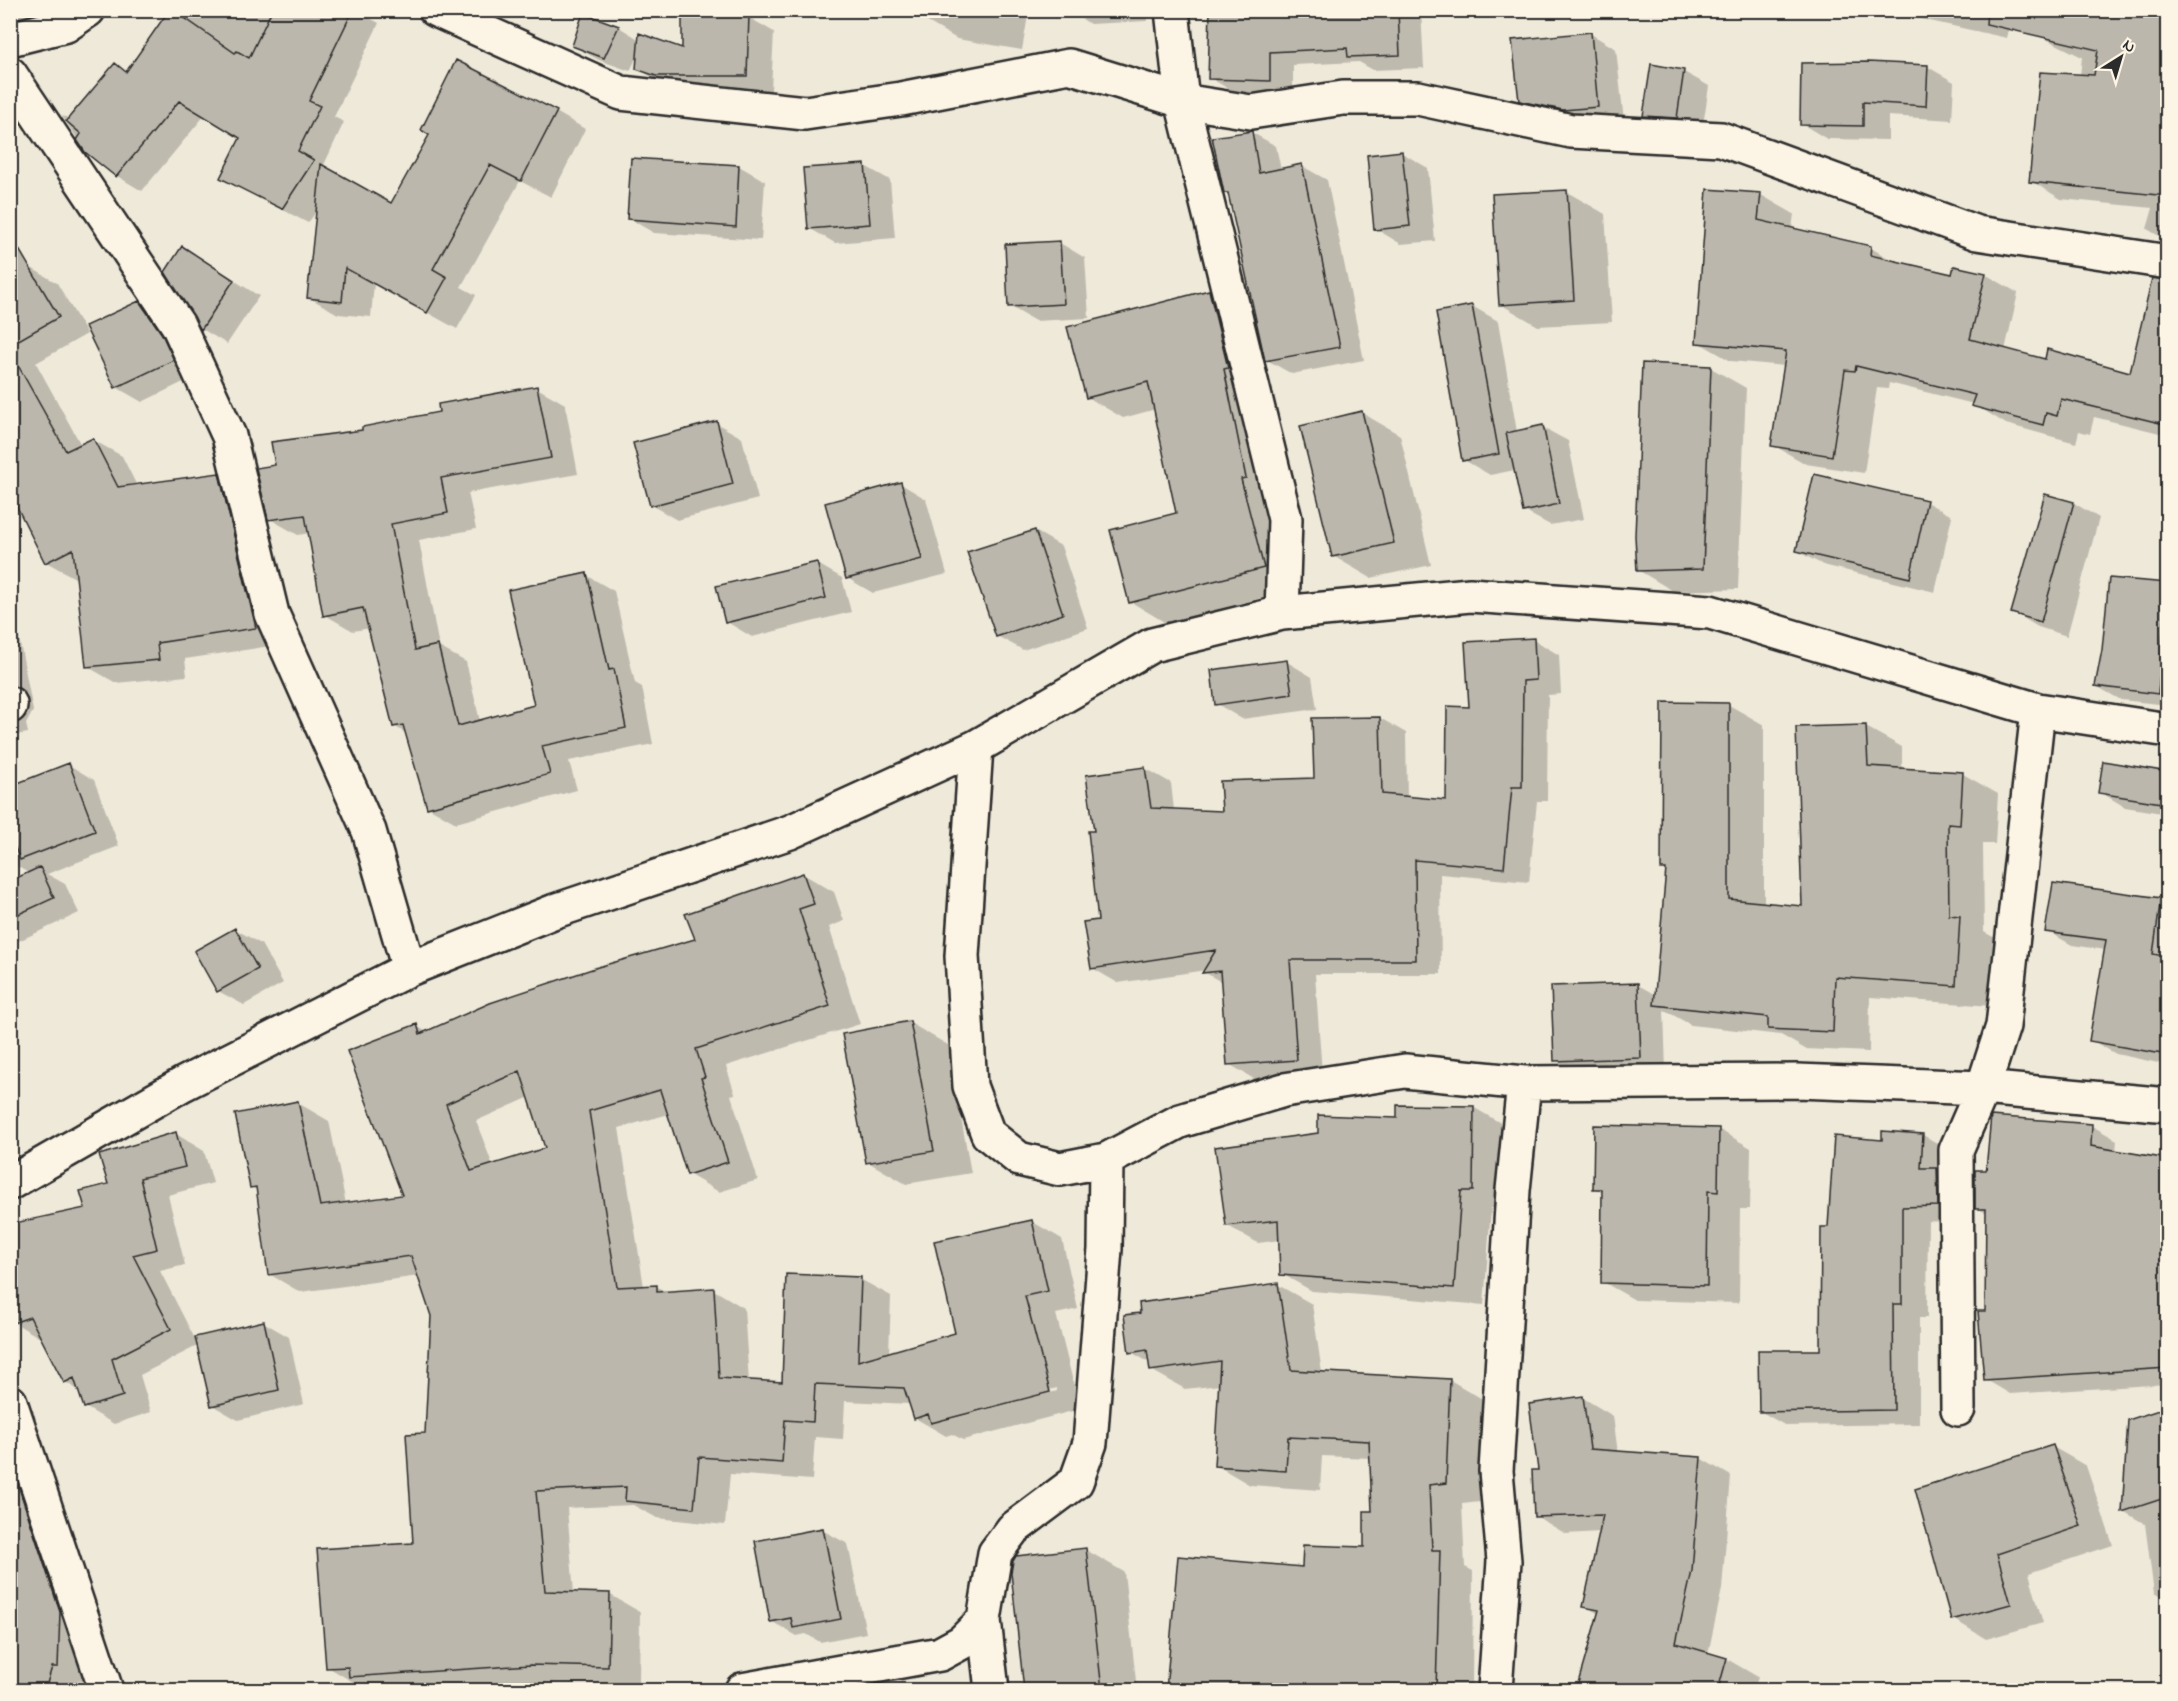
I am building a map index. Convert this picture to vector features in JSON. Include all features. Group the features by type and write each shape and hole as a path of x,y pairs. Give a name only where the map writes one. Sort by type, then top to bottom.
{"street":[{"path":"10,39 66,25 88,10"},
{"path":"436,10 621,93 806,113 901,99 1069,66 1182,100 1251,112 1343,98 1418,98 1570,131 1721,139 1977,233 2168,262"},
{"path":"1172,10 1182,100 1285,519 1282,614"},
{"path":"10,74 178,325 229,436 273,614 369,831 410,969"},
{"path":"10,1183 183,1084 410,969 555,911 790,832 976,747 1152,645 1282,614 1470,595 1710,612 2038,711 2168,730"},
{"path":"1958,1409 1956,1150 1983,1088 2003,1026 2038,711"},
{"path":"976,747 962,956 970,1086 988,1134 1019,1159 1060,1169 1106,1160 1180,1121 1284,1090 1405,1071 1524,1083 1797,1081 1983,1088 2168,1105"},
{"path":"1495,1690 1499,1668 1504,1561 1496,1471 1513,1190 1524,1083"},
{"path":"992,1690 984,1620 995,1553 1013,1529 1076,1482 1090,1443 1106,1248 1106,1160"},
{"path":"10,1402 106,1690 111,1690"},
{"path":"742,1690 940,1654 962,1642 984,1620"}],"building":[{"path":"169,10 173,10 235,53 237,51 249,58 272,10 353,10 309,101 320,106 298,151 314,160 282,209 220,178 240,138 179,101 116,177 85,152 77,140 81,134 66,121 115,63 126,72"},
{"path":"1210,10 1318,13 1317,10 1398,10 1400,55 1348,57 1347,48 1270,52 1270,81 1208,79"},
{"path":"1987,10 2168,10 2168,196 2029,182 2040,72 2094,75 2098,50 1986,24"},
{"path":"583,13 619,26 604,58 572,46"},
{"path":"682,15 749,15 747,76 656,76 636,69 639,33 682,48"},
{"path":"1591,32 1598,107 1563,110 1519,101 1512,40"},
{"path":"456,60 557,111 521,181 490,165 433,269 447,277 427,313 345,268 342,302 307,298 321,164 391,203 429,135 421,130"},
{"path":"1868,62 1928,65 1926,106 1863,102 1863,126 1800,125 1801,63"},
{"path":"1651,64 1684,70 1677,118 1643,116"},
{"path":"1252,131 1259,173 1302,164 1340,347 1265,361 1228,193 1224,193 1212,137"},
{"path":"1402,151 1410,226 1374,230 1367,155"},
{"path":"631,158 739,165 736,227 627,219"},
{"path":"865,164 870,224 808,229 803,168"},
{"path":"1707,189 1761,193 1758,220 1871,246 1870,255 1952,274 1954,266 1986,273 1970,339 2045,359 2047,349 2130,372 2152,278 2168,280 2168,425 2061,399 2057,416 2046,413 2043,425 1971,406 1975,395 1856,366 1855,371 1845,370 1832,456 1771,446 1786,351 1696,343"},
{"path":"1567,190 1574,300 1499,305 1492,194"},
{"path":"10,234 59,317 10,345"},
{"path":"1060,241 1064,304 1008,307 1005,244"},
{"path":"182,246 234,280 201,330 165,272"},
{"path":"1209,290 1228,368 1224,369 1246,478 1241,479 1264,568 1129,603 1110,530 1176,513 1148,382 1086,398 1067,327"},
{"path":"139,301 162,334 174,360 115,388 85,326"},
{"path":"1472,305 1499,454 1462,461 1436,312"},
{"path":"10,351 66,451 93,438 118,487 219,473 256,628 157,643 159,660 86,667 73,549 45,563 10,493"},
{"path":"1642,363 1711,366 1703,569 1637,571 1635,536"},
{"path":"537,386 551,458 441,478 448,513 391,524 415,650 438,645 458,726 534,705 508,590 587,573 609,670 614,669 626,728 542,746 550,774 427,808 403,725 393,727 363,608 323,616 305,515 268,520 256,468 275,465 271,442 362,430 362,427 439,412 438,404"},
{"path":"1362,411 1394,543 1332,557 1300,426"},
{"path":"717,421 733,484 650,506 633,443"},
{"path":"1543,425 1559,504 1523,512 1506,433"},
{"path":"1814,474 1927,500 1910,578 1796,551"},
{"path":"901,482 922,559 846,579 825,503"},
{"path":"2045,494 2074,502 2041,622 2011,613"},
{"path":"1035,530 1063,614 996,637 967,552"},
{"path":"817,562 826,598 725,623 716,586"},
{"path":"2109,578 2168,583 2158,694 2095,686 2102,650"},
{"path":"1534,638 1536,680 1523,681 1522,787 1512,787 1504,868 1415,860 1416,960 1290,960 1297,1060 1227,1065 1220,971 1202,973 1216,950 1091,969 1083,922 1098,920 1088,831 1094,831 1086,775 1145,767 1151,808 1222,811 1220,781 1314,778 1312,718 1380,717 1382,794 1446,800 1447,706 1469,707 1465,642"},
{"path":"1287,660 1292,694 1215,705 1211,670"},
{"path":"1662,702 1729,703 1729,899 1802,906 1796,727 1866,725 1868,766 1963,772 1960,825 1948,824 1949,915 1960,916 1956,986 1835,977 1833,1032 1768,1029 1768,1017 1654,1005 1666,869 1661,869"},
{"path":"2103,761 2168,772 2168,804 2098,793"},
{"path":"69,763 95,831 20,860 10,835 10,786"},
{"path":"40,867 54,898 10,918 10,881"},
{"path":"803,873 814,904 799,909 830,1006 696,1049 705,1077 701,1078 728,1162 687,1175 660,1090 589,1111 617,1287 657,1285 657,1292 714,1288 719,1378 782,1382 786,1274 861,1277 858,1361 955,1333 934,1241 1032,1220 1048,1291 1025,1296 1050,1392 931,1423 928,1414 914,1419 904,1388 815,1384 813,1422 785,1420 782,1463 699,1457 694,1508 625,1501 626,1487 536,1491 545,1591 610,1593 608,1667 530,1665 349,1677 348,1667 326,1668 317,1549 413,1543 406,1434 425,1433 431,1316 411,1256 268,1275 256,1187 250,1188 235,1114 298,1101 320,1206 402,1195 347,1051 417,1024 420,1034 490,1003 598,967 695,939 685,914","holes":["520,1071 545,1148 471,1171 446,1104"]},
{"path":"2053,883 2161,898 2153,954 2168,957 2168,1055 2089,1041 2106,940 2045,932"},
{"path":"235,928 258,969 217,992 194,951"},
{"path":"1638,983 1641,1058 1554,1061 1551,986"},
{"path":"910,1021 934,1151 866,1163 842,1034"},
{"path":"1397,1105 1474,1106 1473,1191 1461,1191 1454,1288 1280,1275 1278,1220 1226,1226 1215,1147 1318,1133 1318,1115 1397,1118"},
{"path":"1991,1116 2092,1124 2091,1146 2168,1159 2168,1368 1984,1380 1978,1311 1985,1311 1986,1209 1975,1209 1975,1170 1986,1170"},
{"path":"1594,1125 1719,1128 1718,1192 1708,1191 1707,1286 1601,1283 1602,1189 1593,1189"},
{"path":"1882,1131 1923,1134 1921,1168 1937,1168 1938,1206 1902,1207 1902,1304 1893,1304 1894,1410 1759,1412 1758,1350 1820,1350 1821,1227 1828,1227 1834,1136 1882,1140"},
{"path":"176,1132 185,1167 140,1178 157,1249 133,1255 171,1329 112,1359 123,1396 84,1408 74,1378 64,1383 30,1317 10,1324 10,1224 85,1208 80,1191 108,1184 99,1155"},
{"path":"1278,1283 1291,1370 1450,1379 1446,1483 1429,1485 1432,1550 1440,1550 1436,1690 1166,1690 1178,1556 1302,1567 1303,1545 1364,1547 1364,1511 1372,1511 1369,1441 1288,1437 1286,1471 1214,1466 1220,1361 1150,1371 1147,1350 1129,1353 1124,1315 1140,1313 1139,1303"},
{"path":"264,1321 279,1390 211,1406 195,1337"},
{"path":"1583,1396 1590,1449 1701,1457 1692,1571 1676,1643 1727,1658 1718,1690 1576,1690 1599,1610 1583,1607 1603,1515 1534,1517 1532,1470 1538,1470 1529,1404"},
{"path":"2168,1407 2168,1497 2122,1512 2128,1420"},
{"path":"2053,1445 2081,1526 1997,1554 2011,1604 1951,1620 1915,1489"},
{"path":"15,1476 60,1612 58,1667 52,1667 45,1690 10,1690 10,1477"},
{"path":"823,1528 841,1619 793,1628 791,1618 770,1622 755,1541"},
{"path":"1086,1548 1102,1690 1024,1690 1011,1573 1013,1561 1016,1556"}]}
